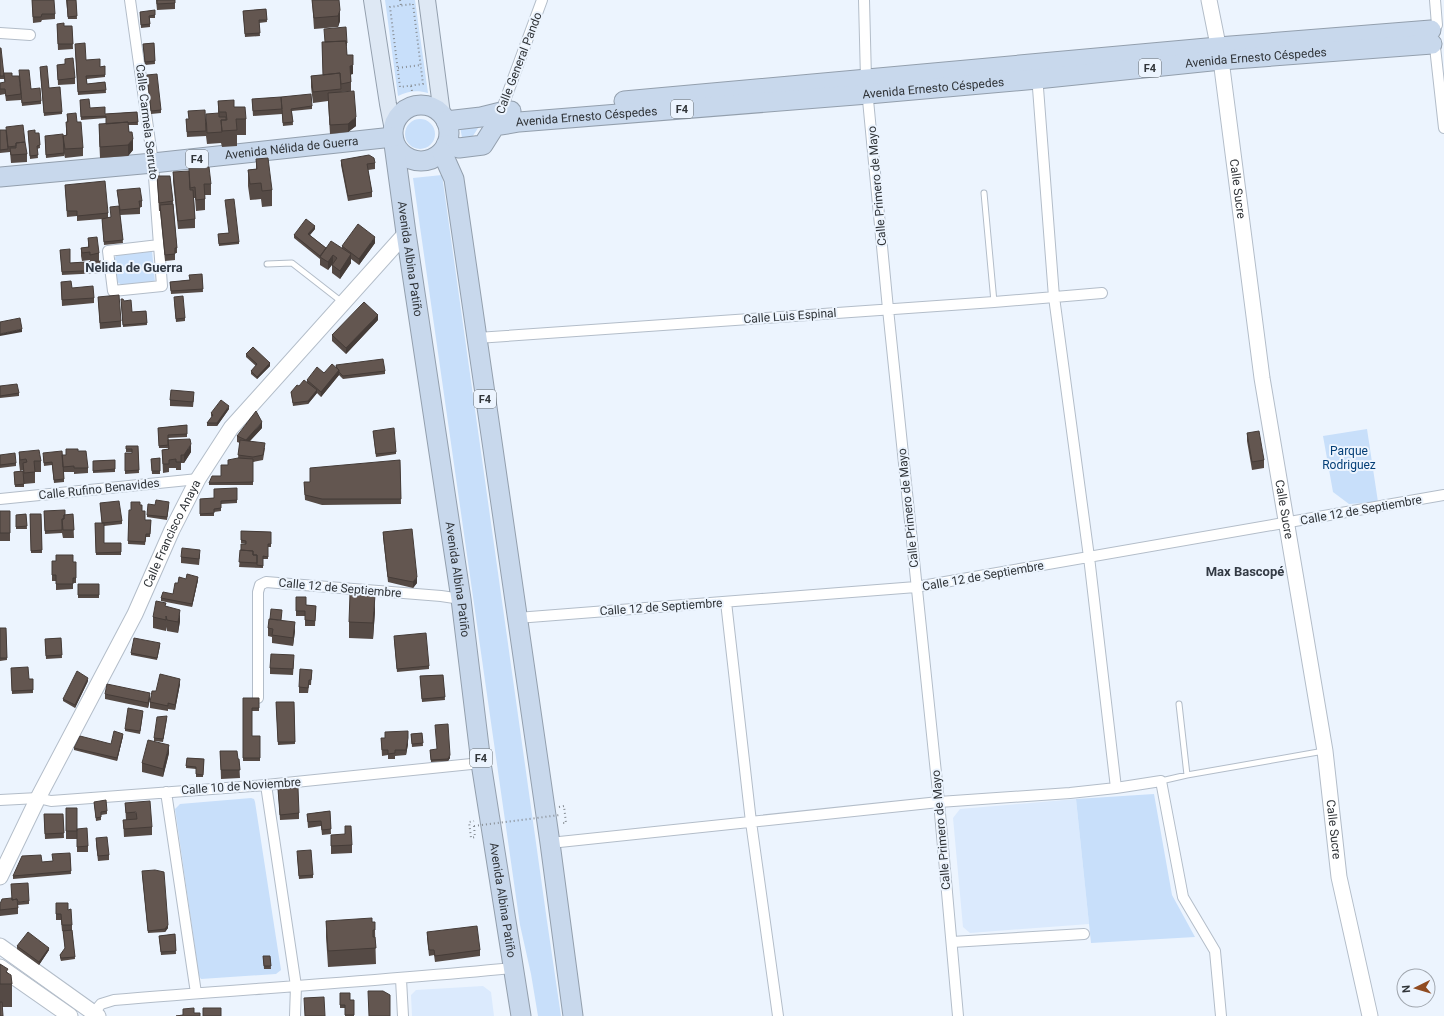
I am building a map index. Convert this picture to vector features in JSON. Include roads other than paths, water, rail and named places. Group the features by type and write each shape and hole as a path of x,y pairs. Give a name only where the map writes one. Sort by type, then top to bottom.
{"highway":[{"name":"Avenida Ernesto Céspedes","path":"444,118 481,117 498,119 1037,72 1220,54 1437,37"},
{"name":"F4","path":"393,137 398,117 409,108 416,106 430,107 444,118 449,133 444,149 454,179 550,843 573,1016"},
{"path":"393,137 404,157 416,161 428,161 436,158 444,149 483,145 498,119"},
{"name":"Avenida Nélida de Guerra","path":"0,177 153,163 393,137"},
{"name":"Avenida Albina Patiño","path":"393,137 460,599 481,763 521,1016"}],"main road":[{"name":"Avenida Albina Patiño","path":"372,0 393,137"},
{"name":"F4","path":"427,0 444,118"},
{"name":"Calle Sucre","path":"1209,0 1220,54 1262,378 1325,751 1340,877 1370,1016"},
{"name":"Calle Francisco Anaya","path":"0,877 38,798 135,614 172,530 198,479 231,428 406,233"},
{"path":"0,946 94,1015"},
{"path":"0,967 64,1014"}],"street":[{"name":"Calle Carmela Serruto","path":"130,0 153,163 159,245 162,286 113,292 108,251 159,245"},
{"name":"Calle General Pando","path":"498,119 542,0"},
{"name":"Calle Primero de Mayo","path":"864,0 867,86 916,588 939,802 958,1016"},
{"path":"1435,0 1444,128"},
{"path":"0,33 30,35"},
{"path":"1037,72 1054,297 1089,557 1116,788"},
{"name":"Calle Luis Espinal","path":"477,338 994,302 1102,293"},
{"name":"Calle Rufino Benavides","path":"0,499 198,479"},
{"name":"Calle 12 de Septiembre","path":"517,618 916,588 1444,495"},
{"name":"Calle 12 de Septiembre","path":"258,698 258,592 260,585 266,582 441,596 460,599"},
{"path":"726,602 751,822 778,1016"},
{"name":"Calle 10 de Noviembre","path":"0,800 38,798 51,801 266,785 481,763"},
{"path":"550,843 939,802 1070,793 1161,781 1183,897 1215,950 1221,1016"},
{"path":"266,785 296,986 296,1016"},
{"path":"166,792 196,994"},
{"path":"952,942 1084,934"},
{"path":"94,1015 101,1004 114,1000 401,979 513,968"},
{"path":"401,979 403,1016"},
{"path":"64,1014 67,994"}],"lane":[{"path":"984,193 994,302"},
{"path":"267,264 292,263 343,303"},
{"path":"1179,704 1187,774"},
{"path":"1161,781 1187,774 1325,751"}],"district":[{"name":"Nelida de Guerra","path":"134,267"},
{"name":"Max Bascopé","path":"1245,571"}],"park label":[{"name":"Parque Rodriguez","path":"1349,458"}]}
